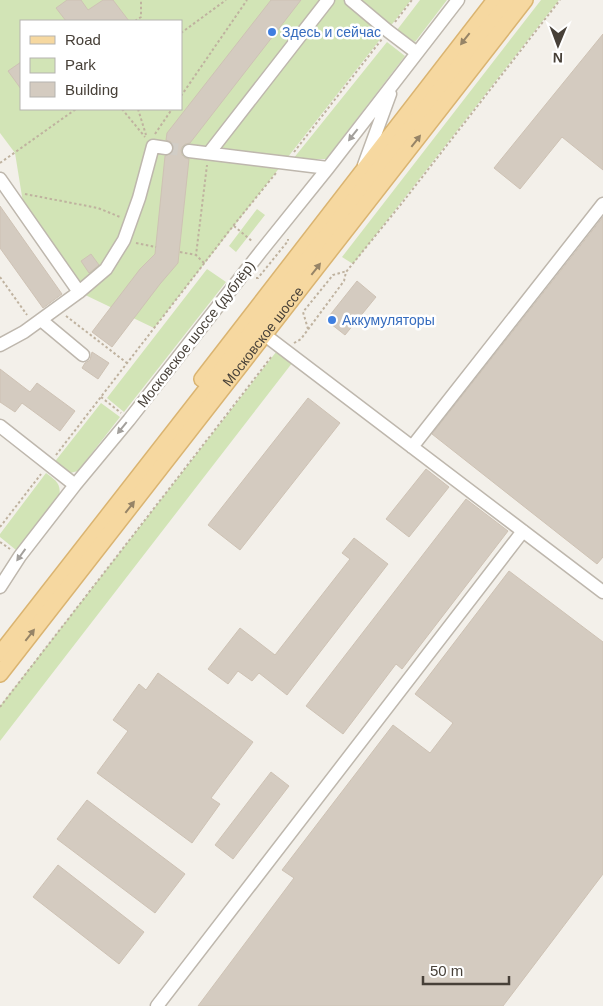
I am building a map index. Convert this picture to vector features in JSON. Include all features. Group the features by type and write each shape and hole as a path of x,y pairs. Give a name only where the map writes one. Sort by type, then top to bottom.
{"main road":[{"name":"Московское шоссе","path":"0,640 495,0"},
{"name":"Московское шоссе","path":"0,674 260,331 346,211 510,0"},
{"name":"Московское шоссе","path":"0,654 525,0"}],"street":[{"path":"209,153 328,0"},
{"path":"351,0 417,53"},
{"name":"Московское шоссе (дублёр)","path":"0,588 20,556 395,83 458,0"},
{"name":"Московское шоссе (дублёр)","path":"346,211 395,83"},
{"path":"0,345 38,323 106,269 124,240 131,222 140,198 153,146 166,148"},
{"path":"190,151 328,168"},
{"path":"0,179 79,292"},
{"path":"412,447 603,204"},
{"path":"38,323 84,355"},
{"path":"260,331 603,592"},
{"path":"0,426 76,485"},
{"path":"157,1006 523,531"}],"path":[{"path":"136,20 141,17 141,0"},
{"path":"182,32 226,0"},
{"path":"182,95 247,0"},
{"path":"0,527 204,263 285,163 412,0"},
{"path":"0,163 75,110"},
{"path":"123,110 147,140 138,110"},
{"path":"196,255 209,153"},
{"path":"9,192 98,208 131,222"},
{"path":"233,226 262,250"},
{"path":"124,240 156,246"},
{"path":"258,278 288,241"},
{"path":"180,252 196,255 204,263"},
{"path":"308,329 303,312 333,275 347,271"},
{"path":"0,278 38,323"},
{"path":"56,309 127,363"},
{"path":"101,397 129,420"}],"green space":[{"path":"0,0 411,0 154,328 79,292 25,215 15,153 0,133"},
{"path":"420,0 447,0 415,42 397,30"},
{"path":"541,0 559,0 353,264 342,257"},
{"path":"387,42 405,56 326,159 293,159"},
{"path":"257,209 265,215 236,252 229,246"},
{"path":"207,269 226,282 124,412 107,398"},
{"path":"280,347 296,358 0,741 0,706"},
{"path":"101,403 120,417 78,471 70,473 53,464"},
{"path":"46,473 59,485 59,497 16,550 0,537 0,534"}],"building":[{"path":"67,0 81,0 88,10 103,0 113,0 128,20 65,20 56,8"},
{"path":"271,0 301,0 190,143 182,147 182,155 189,159 178,263 112,347 92,332 140,269 155,254 165,156 172,153 174,149 171,142 166,140 167,133"},
{"path":"603,34 603,170 562,137 520,189 494,168"},
{"path":"20,63 20,88 8,71"},
{"path":"0,206 62,294 43,308 0,248"},
{"path":"603,217 603,557 597,564 432,434"},
{"path":"91,254 99,265 89,273 81,261"},
{"path":"357,281 376,297 345,335 326,320"},
{"path":"92,352 109,363 98,379 82,368 90,360"},
{"path":"0,369 30,392 37,383 75,411 60,431 22,403 15,412 0,402"},
{"path":"308,398 340,423 240,550 208,525"},
{"path":"426,469 449,487 409,537 386,519"},
{"path":"466,499 508,531 402,669 396,664 343,734 306,706"},
{"path":"354,538 388,564 287,695 259,673 252,681 238,671 228,684 208,669 240,628 275,655 350,559 342,553"},
{"path":"509,571 603,642 603,874 503,1006 198,1006 294,878 282,870 393,725 430,753 453,723 415,694"},
{"path":"158,673 253,742 211,798 220,804 192,843 97,773 128,731 113,720 139,684 146,690"},
{"path":"271,772 289,786 233,859 215,845"},
{"path":"87,800 185,874 155,913 57,839"},
{"path":"58,865 144,932 119,964 33,897"}],"tunnel":[{"path":"166,148 189,151"}],"place":[{"name":"Здесь и сейчас","path":"272,32"},
{"name":"Аккумуляторы","path":"332,320"}]}
